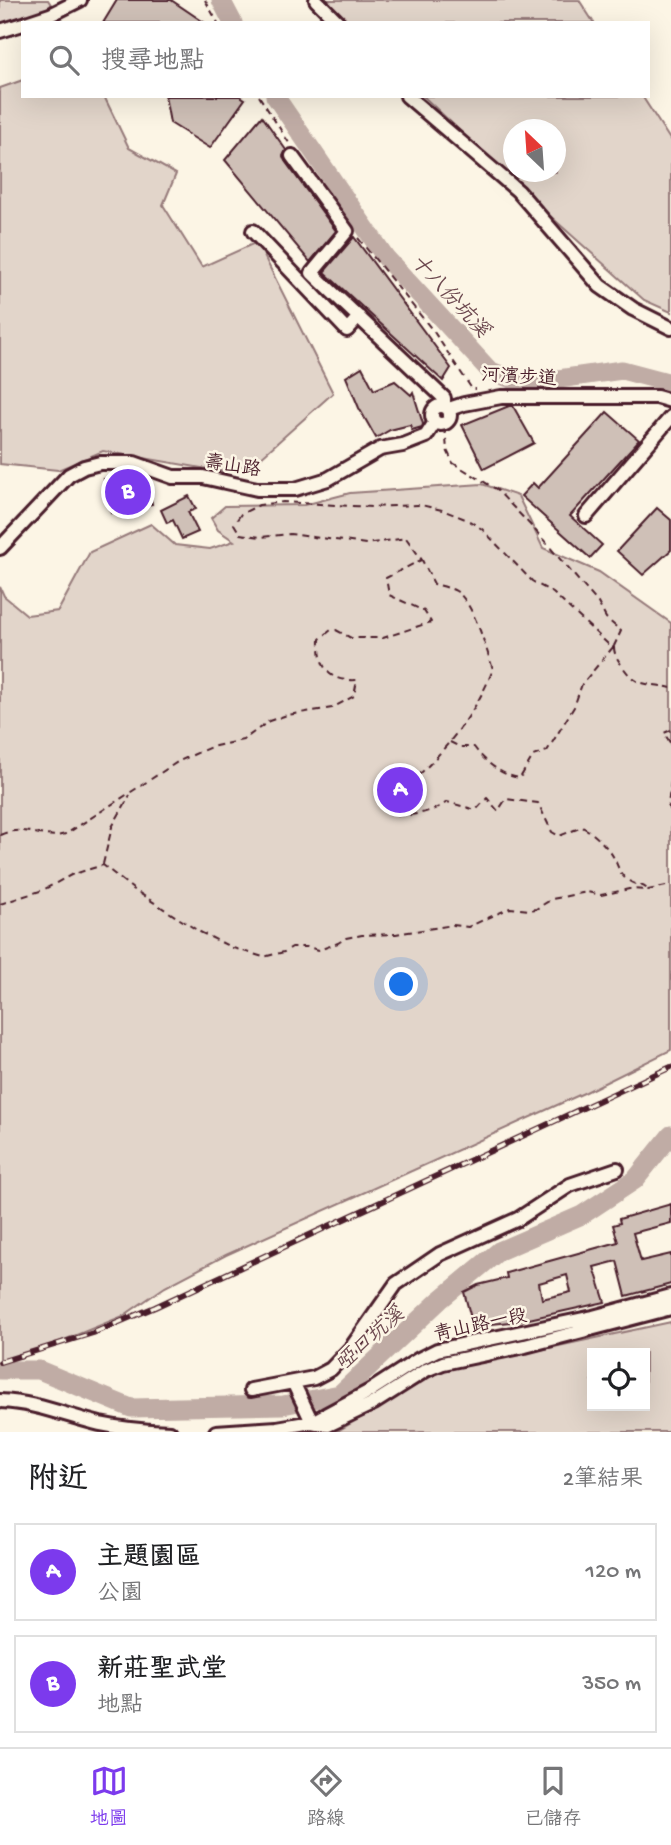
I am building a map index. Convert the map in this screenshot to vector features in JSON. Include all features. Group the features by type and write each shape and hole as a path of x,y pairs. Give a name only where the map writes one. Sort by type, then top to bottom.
{"street":[{"path":"30,21 80,0"},
{"path":"316,0 337,21"},
{"path":"0,31 21,24"},
{"path":"409,98 518,191 600,286 624,303 671,328"},
{"path":"292,152 347,231 312,273 444,398 446,408 501,397 657,397 671,401"},
{"path":"253,231 347,330 359,317"},
{"name":"壽山路","path":"0,548 69,475 84,467 100,463 134,463 173,477 203,477 257,489 295,489 328,479 380,449 403,445 426,436 440,422 432,417 432,412 438,406 446,408"},
{"path":"586,516 671,416"},
{"path":"251,1390 314,1378 331,1369 351,1348 396,1283 440,1254 517,1219 570,1185 617,1169"},
{"name":"青山路一段","path":"216,1432 277,1428 309,1417 438,1350 536,1330 671,1296"},
{"name":"青山路一段","path":"309,1417 328,1424 374,1403 426,1370 443,1363 525,1346 671,1308"},
{"path":"293,1382 309,1417"},
{"path":"0,1401 101,1424 140,1431 170,1432"}],"path":[{"path":"205,0 217,21"},
{"path":"261,98 292,152"},
{"name":"河濱步道","path":"352,230 456,361 472,389 484,389"},
{"path":"440,422 453,463 496,489 598,603 606,618 621,631 614,646 582,684 574,707 548,751 533,756 520,778 504,774 483,760 474,747 460,747 449,741"},
{"path":"614,646 608,644 553,593 532,581 482,529 468,520 442,510 421,505 371,507 282,502 259,505 241,514 234,524 240,534 260,537 290,534 366,544 406,538 435,584 456,591 475,620 493,669 484,693 424,772 383,808 387,813 393,816 408,815 436,809 447,802 476,810 487,798 498,811 506,799 538,803 552,832 559,836 582,827 590,830 613,855 620,872 628,881 642,884 649,890"},
{"path":"0,835 18,829 56,837 66,834 179,761 211,747 243,740 269,721 287,715 332,708 354,696 357,680 343,681 329,674 319,657 320,639 331,630 351,638 383,638 432,622 424,611 389,595 386,578 422,560"},
{"path":"614,646 614,654 629,677 639,684 671,688"},
{"path":"671,730 664,733 671,744"},
{"path":"671,781 668,805 671,812"},
{"path":"103,865 112,827 132,792"},
{"path":"103,865 132,889 200,932 233,948 263,957 284,952 292,947 319,950 346,938 362,935 396,934 453,925 468,927 510,908 536,909 552,899 587,892 601,895 671,885"},
{"path":"0,904 43,890 71,875 103,865"}],"shaded area":[{"path":"0,0 48,0 54,9 0,26"},
{"path":"322,0 579,0 593,21 344,21"},
{"path":"21,81 21,98 105,98 129,148 176,174 163,205 202,267 257,242 333,393 258,460 225,472 103,451 58,470 0,464 0,88"},
{"path":"425,98 643,98 671,141 671,312 644,300 514,182 566,182 566,119 503,119 503,172"},
{"path":"482,484 518,496 543,548 599,572 671,623 671,1050 586,1092 226,1255 165,1287 123,1316 20,1358 0,1359 0,587 4,596 27,615 58,611 90,552 151,524 175,545 210,549 234,541 218,530 211,518 225,506 304,505 350,493"},
{"path":"671,1322 671,1432 336,1432 441,1371"}],"building":[{"path":"117,0 171,0 202,21 104,21"},
{"path":"165,98 245,99 210,148 170,123"},
{"path":"262,116 286,150 283,156 285,161 336,231 310,262 225,160"},
{"path":"354,237 451,368 443,381 324,272"},
{"path":"362,367 374,390 395,381 411,395 413,392 422,427 412,430 410,425 390,430 376,438 346,377"},
{"path":"513,406 534,443 484,469 462,425"},
{"path":"607,412 639,440 570,516 602,545 590,558 521,496 533,483 538,488"},
{"path":"134,472 146,477 152,504 111,513 104,479"},
{"path":"189,496 196,509 188,512 198,532 182,539 173,520 167,523 161,510"},
{"path":"657,508 671,520 671,550 643,575 617,551"},
{"path":"671,1204 671,1223 633,1233 641,1261 671,1254 671,1284 626,1296 617,1261 594,1267 605,1302 520,1321 473,1326 464,1292 478,1285 507,1278 506,1273 618,1242 613,1225 620,1223 619,1219","holes":["567,1275 571,1292 542,1299 539,1283"]}],"waterway":[{"name":"十八份坑溪","path":"221,0 232,21"},
{"name":"十八份坑溪","path":"276,98 386,258 489,370 523,384 622,370 671,383"},
{"name":"啞口坑溪","path":"0,1370 39,1370 131,1408 283,1405 340,1394 440,1300 499,1251 582,1215 635,1180 671,1135"}],"railway":[{"path":"0,1362 93,1333 155,1307 671,1067"}],"place":[{"name":"新莊聖武堂","path":"128,492"},
{"name":"主題園區","path":"400,790"}]}
